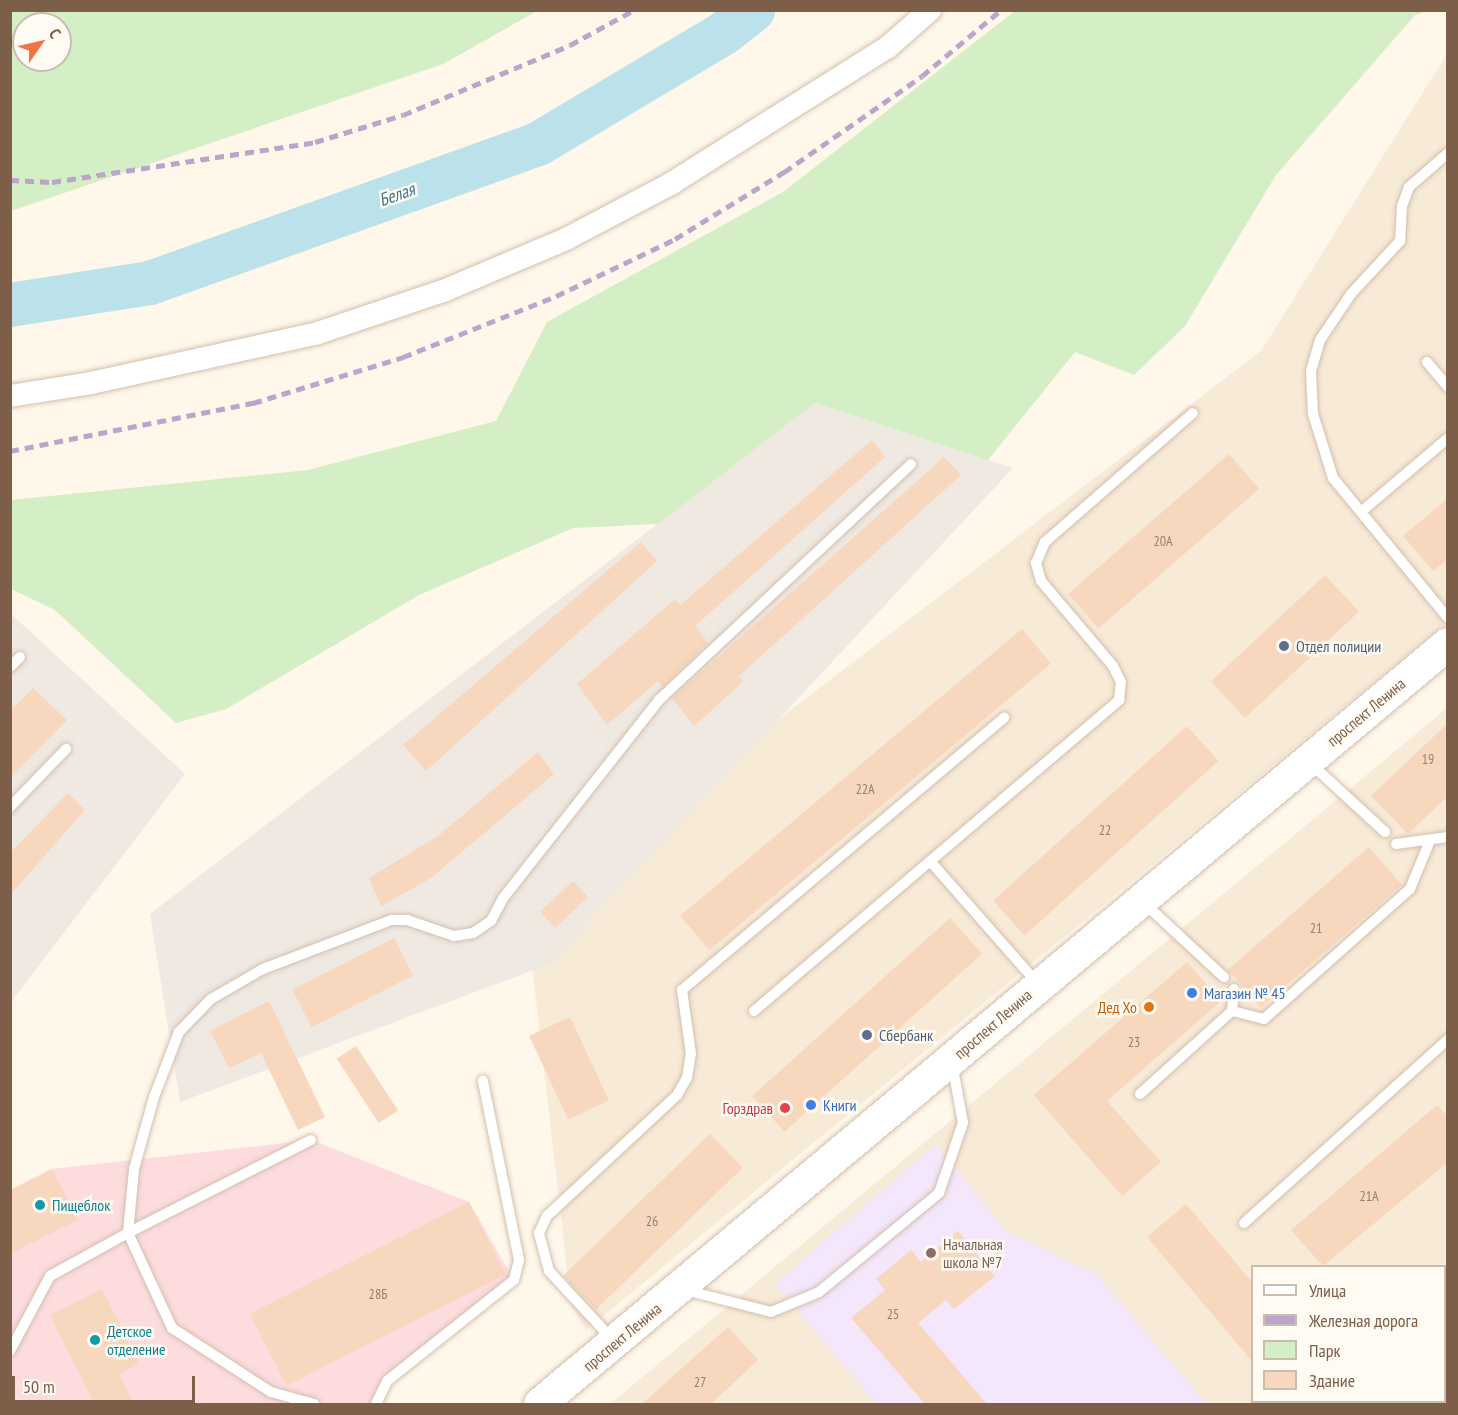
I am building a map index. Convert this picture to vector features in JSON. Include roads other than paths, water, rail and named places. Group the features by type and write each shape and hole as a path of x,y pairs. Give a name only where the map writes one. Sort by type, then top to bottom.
{"main road":[{"name":"проспект Ленина","path":"540,1404 952,1060 1038,984 1448,644"}],"street":[{"path":"10,396 91,383 318,333 443,291 566,239 672,183 888,47 930,10"}],"lane":[{"path":"1448,153 1409,187 1402,206 1400,241 1351,294 1320,340 1311,372 1313,414 1321,448 1334,478 1448,618"},
{"path":"1427,362 1448,387"},
{"path":"754,1011 1119,700 1121,682 1113,666 1041,581 1036,563 1045,542 1193,413"},
{"path":"1362,511 1448,438"},
{"path":"314,1404 271,1392 172,1328 128,1233 134,1169 154,1097 179,1032 211,999 263,969 391,920 407,920 454,936 473,933 491,921 504,897 659,700 911,464"},
{"path":"10,667 20,657"},
{"path":"615,1342 549,1271 539,1233 547,1216 677,1095 687,1078 691,1053 682,990 1004,718"},
{"path":"10,807 66,749"},
{"path":"1308,761 1385,832"},
{"path":"1396,844 1429,843 1448,837"},
{"path":"1232,1011 1264,1019 1410,889 1429,843"},
{"path":"930,861 1038,984"},
{"path":"1141,900 1224,977"},
{"path":"1140,1094 1232,1011 1234,989"},
{"path":"1244,1223 1448,1039"},
{"path":"680,1289 716,1301 771,1312 819,1292 939,1192 963,1124 952,1060"},
{"path":"376,1404 387,1380 514,1280 519,1260 483,1081"},
{"path":"10,1351 50,1276 128,1233 311,1140"}],"waterway":[{"name":"Белая","path":"10,305 150,283 538,144 724,33 753,10"}],"railway":[{"path":"10,180 52,182 315,142 403,115 570,45 634,10"},
{"path":"10,451 253,403 403,357 556,296 675,239 784,172 922,76 1001,10"}],"place":[{"name":"Отдел полиции","path":"1284,646"},
{"name":"Магазин № 45","path":"1192,993"},
{"name":"Дед Хо","path":"1149,1007"},
{"name":"Сбербанк","path":"867,1035"},
{"name":"Книги","path":"811,1105"},
{"name":"Горздрав","path":"785,1108"},
{"name":"Пищеблок","path":"40,1205"},
{"name":"Начальная школа №7","path":"931,1253"},
{"name":"Детское отделение","path":"95,1340"}]}
